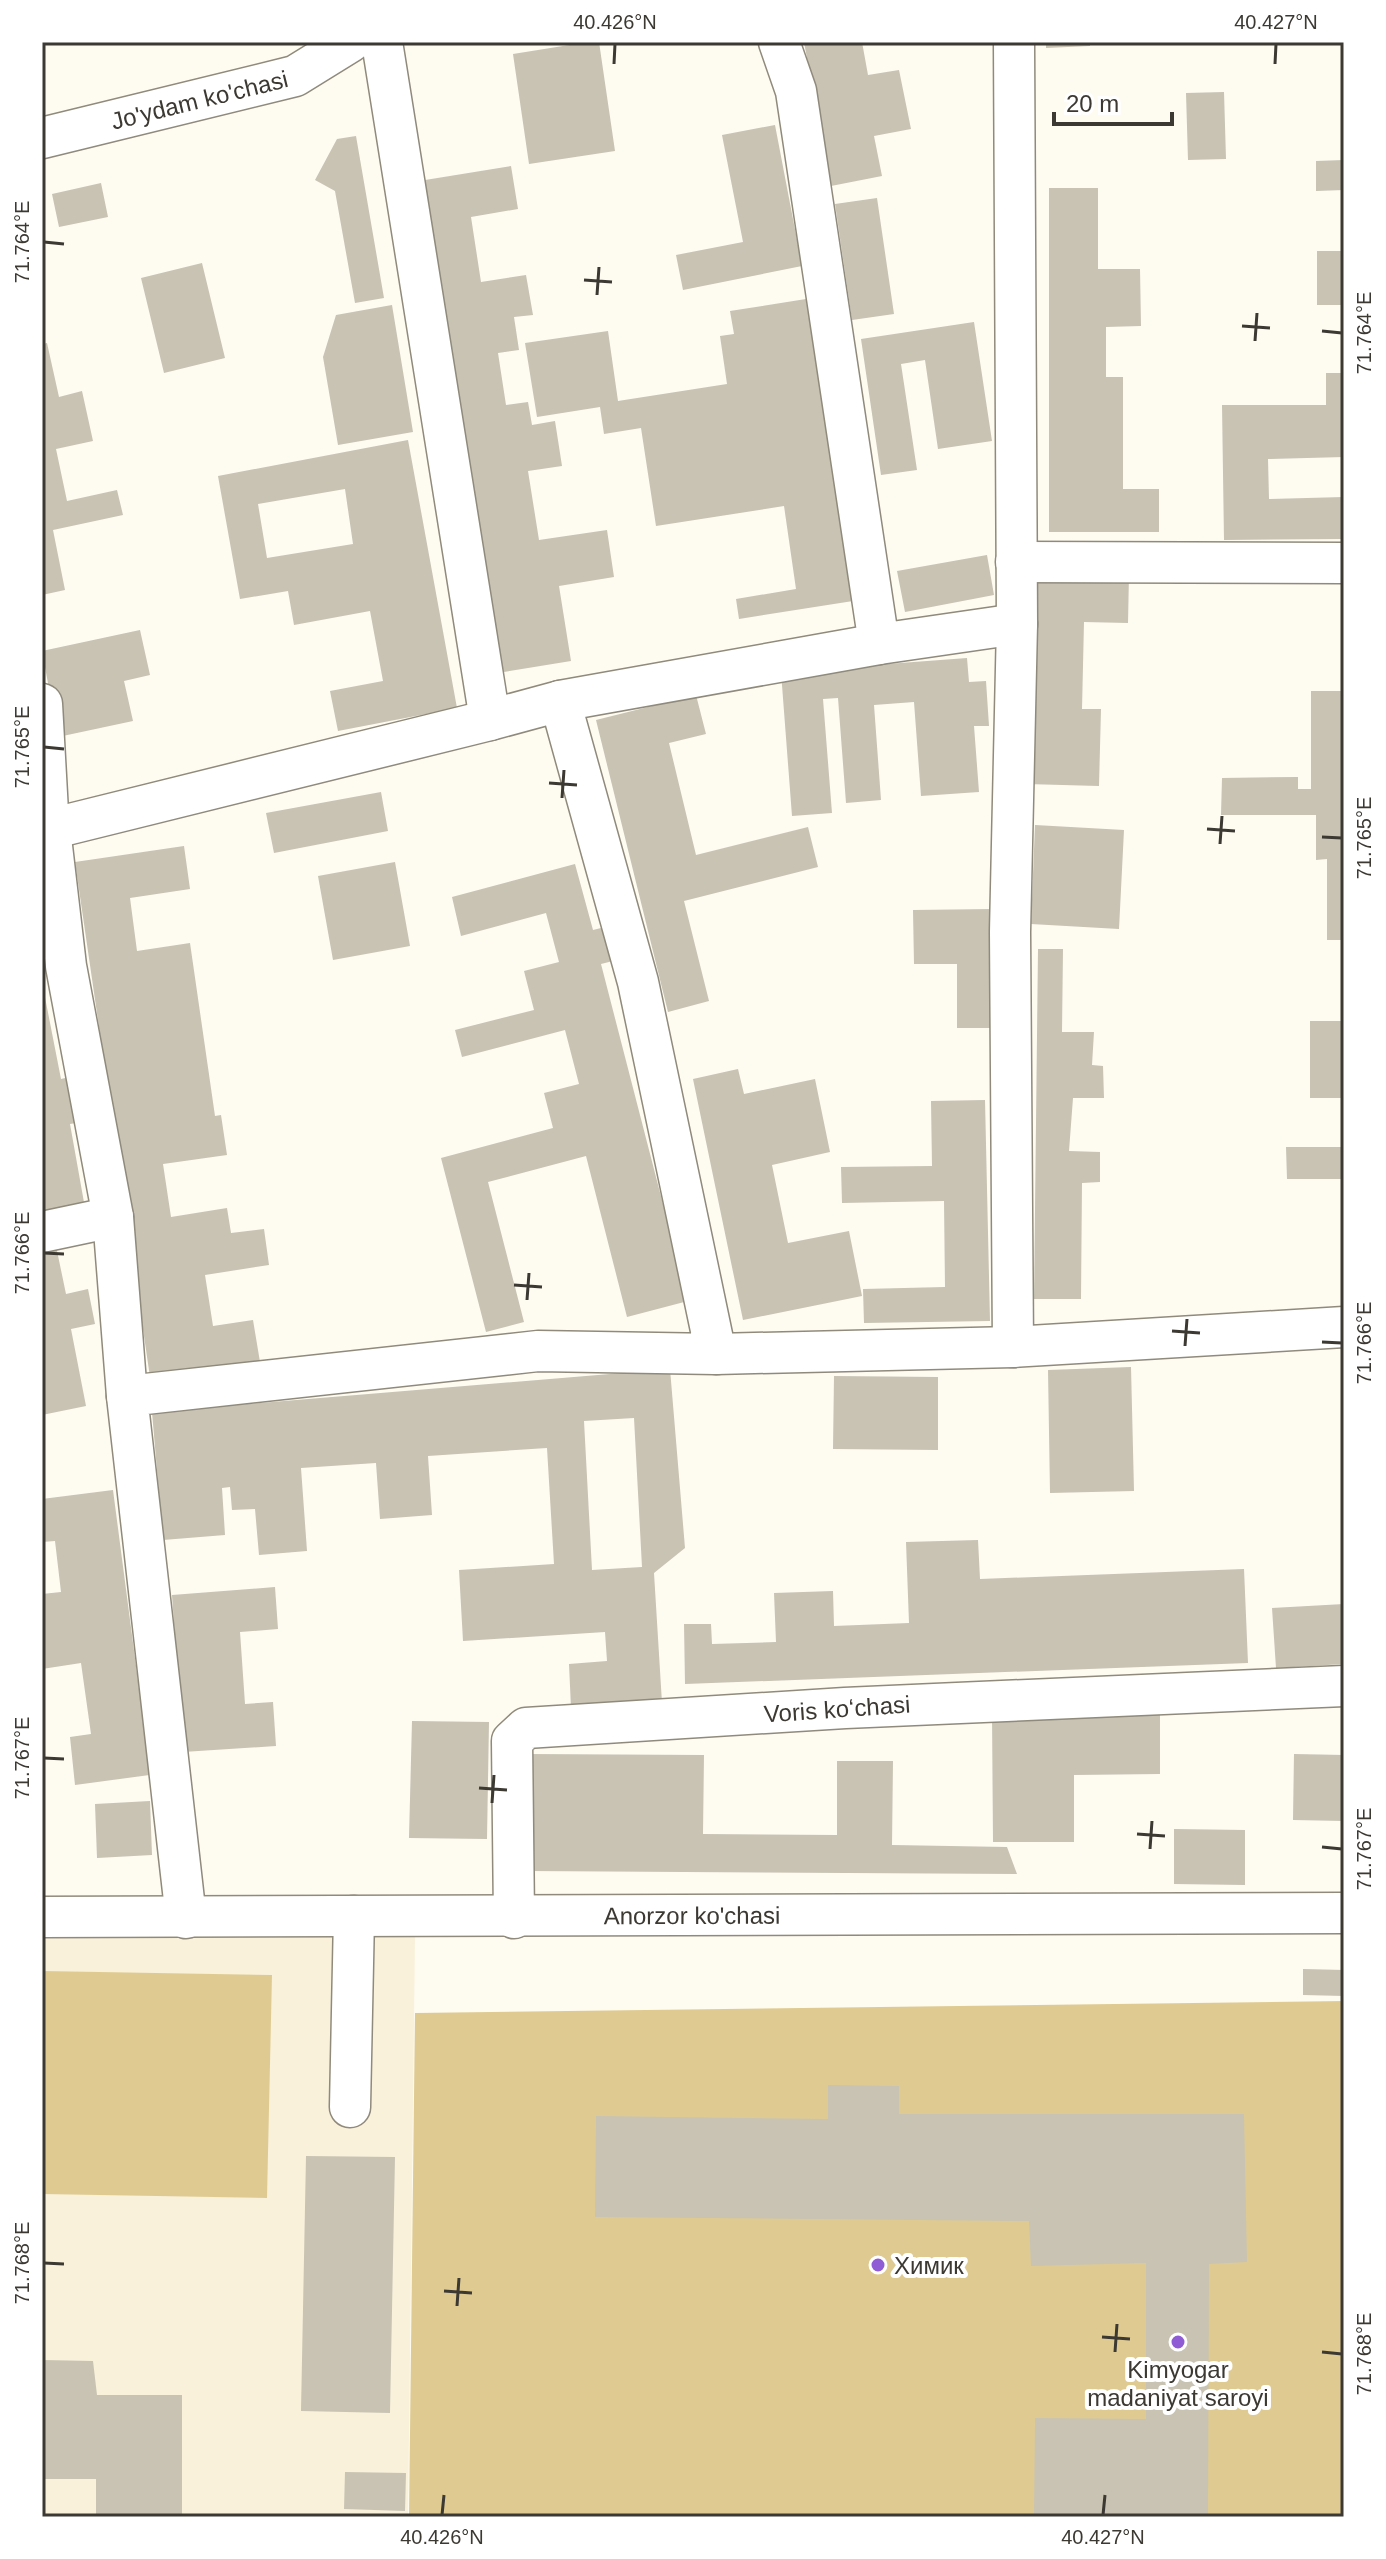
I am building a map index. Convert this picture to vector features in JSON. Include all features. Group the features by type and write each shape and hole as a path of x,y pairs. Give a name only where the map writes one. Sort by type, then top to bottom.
{"street":[{"name":"Jo'ydam ko'chasi","path":"42,138 295,76 350,42"},
{"path":"382,42 490,720"},
{"path":"779,42 796,91 879,644"},
{"path":"1013,1347 1010,932 1017,624 1014,42"},
{"path":"1016,562 1344,563"},
{"path":"50,829 560,701 879,644 1017,624"},
{"path":"560,701 638,982 716,1354"},
{"path":"42,704 50,829 66,966 113,1217 127,1396 186,1918"},
{"path":"42,1232 113,1217"},
{"path":"127,1396 538,1351 716,1354 1013,1347 1344,1327"},
{"name":"Voris koʻchasi","path":"514,1918 512,1741 526,1728 860,1707 1344,1686"},
{"name":"Anorzor ko'chasi","path":"42,1917 514,1918 1344,1913"},
{"path":"350,2107 354,1916"}],"shaded area":[{"path":"42,1934 415,1937 408,2517 42,2517"},
{"path":"42,1971 272,1975 267,2198 42,2194"},
{"name":"Химик","path":"1344,2001 1344,2517 409,2517 415,2013"}],"building":[{"path":"599,42 615,151 529,164 513,54"},
{"path":"804,42 862,42 868,75 899,70 911,129 874,136 882,176 831,186"},
{"path":"1046,42 1090,42 1090,46 1046,48"},
{"path":"1224,92 1226,159 1188,160 1186,93"},
{"path":"775,125 802,266 683,290 676,255 743,242 722,135"},
{"path":"356,136 384,298 355,303 335,191 315,180 337,139"},
{"path":"1344,160 1344,190 1316,191 1316,161"},
{"path":"511,166 518,209 471,217 481,282 526,275 533,315 514,317 519,350 498,353 506,405 528,402 532,425 555,421 562,466 528,471 539,540 607,530 614,577 559,586 571,661 498,673 419,181"},
{"path":"101,183 108,217 59,227 52,194"},
{"path":"1049,188 1098,188 1098,269 1140,269 1141,326 1106,327 1106,377 1123,377 1123,489 1159,489 1159,532 1049,532"},
{"path":"877,198 894,314 852,320 835,204"},
{"path":"1317,251 1344,251 1344,305 1317,305"},
{"path":"202,263 225,358 164,373 141,278"},
{"path":"806,299 853,601 739,619 736,599 796,589 784,506 656,526 641,428 604,434 600,407 537,417 525,343 608,331 618,401 727,384 720,336 734,334 730,311"},
{"path":"392,305 413,432 338,445 323,357 336,315"},
{"path":"974,322 992,441 938,449 925,360 901,364 917,470 881,475 861,339"},
{"path":"47,343 59,397 82,391 93,441 56,449 67,501 117,490 123,515 53,530 65,590 42,595 42,344"},
{"path":"1326,373 1344,373 1344,457 1268,459 1269,499 1344,497 1344,539 1224,540 1222,405 1326,405"},
{"path":"408,440 457,708 338,731 330,691 383,681 370,611 294,625 288,591 240,599 218,476","holes":["345,489 353,544 267,558 258,504"]},
{"path":"987,555 994,595 905,612 897,571"},
{"path":"1031,572 1129,574 1128,623 1084,622 1082,709 1101,709 1099,786 1026,784"},
{"path":"140,630 150,675 124,681 133,721 58,737 42,651"},
{"path":"967,658 969,682 986,681 989,726 974,726 979,792 921,796 914,702 874,705 881,800 846,803 838,698 823,699 832,813 792,816 781,672"},
{"path":"1311,691 1344,691 1344,940 1327,940 1327,859 1316,860 1316,815 1221,815 1222,778 1298,777 1298,789 1311,789"},
{"path":"696,695 706,734 669,743 696,855 808,827 818,867 684,901 709,1001 668,1012 596,720"},
{"path":"381,792 388,831 274,853 266,813"},
{"path":"1035,825 1124,830 1119,929 1031,924"},
{"path":"184,846 190,889 130,898 137,951 190,943 215,1116 221,1115 227,1155 163,1164 171,1217 227,1208 231,1233 264,1229 269,1265 205,1275 213,1326 253,1320 261,1368 151,1384 75,862"},
{"path":"395,862 410,946 333,960 318,876"},
{"path":"575,864 593,930 609,926 617,960 601,964 688,1301 627,1317 586,1156 488,1182 524,1322 486,1332 441,1158 553,1128 544,1093 579,1084 565,1030 462,1057 455,1030 534,1010 524,971 559,962 546,913 461,936 452,897"},
{"path":"994,909 995,1028 957,1028 957,964 914,964 913,910"},
{"path":"1038,949 1063,949 1062,1032 1094,1032 1092,1065 1103,1066 1104,1098 1073,1098 1069,1151 1100,1152 1100,1182 1082,1183 1081,1299 1034,1299"},
{"path":"42,982 61,1079 74,1076 82,1122 70,1124 85,1208 42,1216"},
{"path":"1310,1021 1344,1021 1344,1098 1310,1098"},
{"path":"738,1069 744,1094 815,1079 830,1152 772,1165 788,1243 849,1231 862,1296 743,1320 693,1079"},
{"path":"985,1100 990,1321 864,1323 863,1289 945,1287 944,1201 842,1203 841,1167 932,1166 931,1101"},
{"path":"1286,1147 1344,1147 1344,1179 1287,1179"},
{"path":"56,1246 66,1294 88,1289 95,1324 71,1329 86,1406 42,1415 42,1249"},
{"path":"1131,1367 1134,1491 1050,1493 1048,1370"},
{"path":"670,1369 685,1548 654,1573 662,1703 571,1708 569,1664 607,1661 605,1632 463,1641 459,1570 554,1564 547,1448 428,1456 432,1515 380,1519 376,1463 301,1468 307,1551 259,1555 255,1509 232,1510 230,1487 222,1488 225,1535 163,1540 152,1412","holes":["634,1418 642,1567 592,1570 584,1421"]},
{"path":"834,1376 938,1377 938,1450 833,1449"},
{"path":"113,1490 144,1727 151,1726 157,1774 75,1785 70,1737 91,1734 81,1663 42,1669 42,1594 61,1592 55,1541 42,1542 42,1499"},
{"path":"978,1540 980,1579 1244,1569 1248,1663 685,1684 684,1624 711,1624 712,1644 776,1642 774,1593 833,1591 834,1626 909,1623 906,1542"},
{"path":"275,1587 278,1629 240,1632 245,1704 273,1702 276,1746 183,1752 172,1595"},
{"path":"1344,1604 1344,1664 1276,1668 1272,1608"},
{"path":"1160,1712 1160,1774 1074,1775 1074,1842 993,1842 992,1713"},
{"path":"412,1721 489,1722 487,1839 409,1838"},
{"path":"527,1754 704,1755 703,1834 837,1835 837,1761 893,1761 892,1845 1007,1847 1017,1874 526,1871"},
{"path":"1294,1754 1344,1755 1344,1821 1293,1820"},
{"path":"150,1801 152,1855 97,1858 95,1804"},
{"path":"1174,1829 1245,1830 1245,1885 1174,1884"},
{"path":"1303,1969 1344,1970 1344,1996 1303,1995"},
{"path":"828,2085 899,2086 899,2114 1244,2114 1247,2262 1209,2264 1208,2517 1034,2517 1035,2418 1146,2419 1146,2263 1031,2266 1029,2221 595,2217 596,2116 828,2119"},
{"path":"306,2156 395,2157 390,2413 301,2411"},
{"path":"42,2360 93,2361 97,2395 182,2395 182,2517 96,2517 96,2479 42,2479"},
{"path":"345,2472 406,2473 405,2511 344,2509"}],"place":[{"name":"Химик","path":"878,2265"},
{"name":"Kimyogar madaniyat saroyi","path":"1178,2342"}]}
